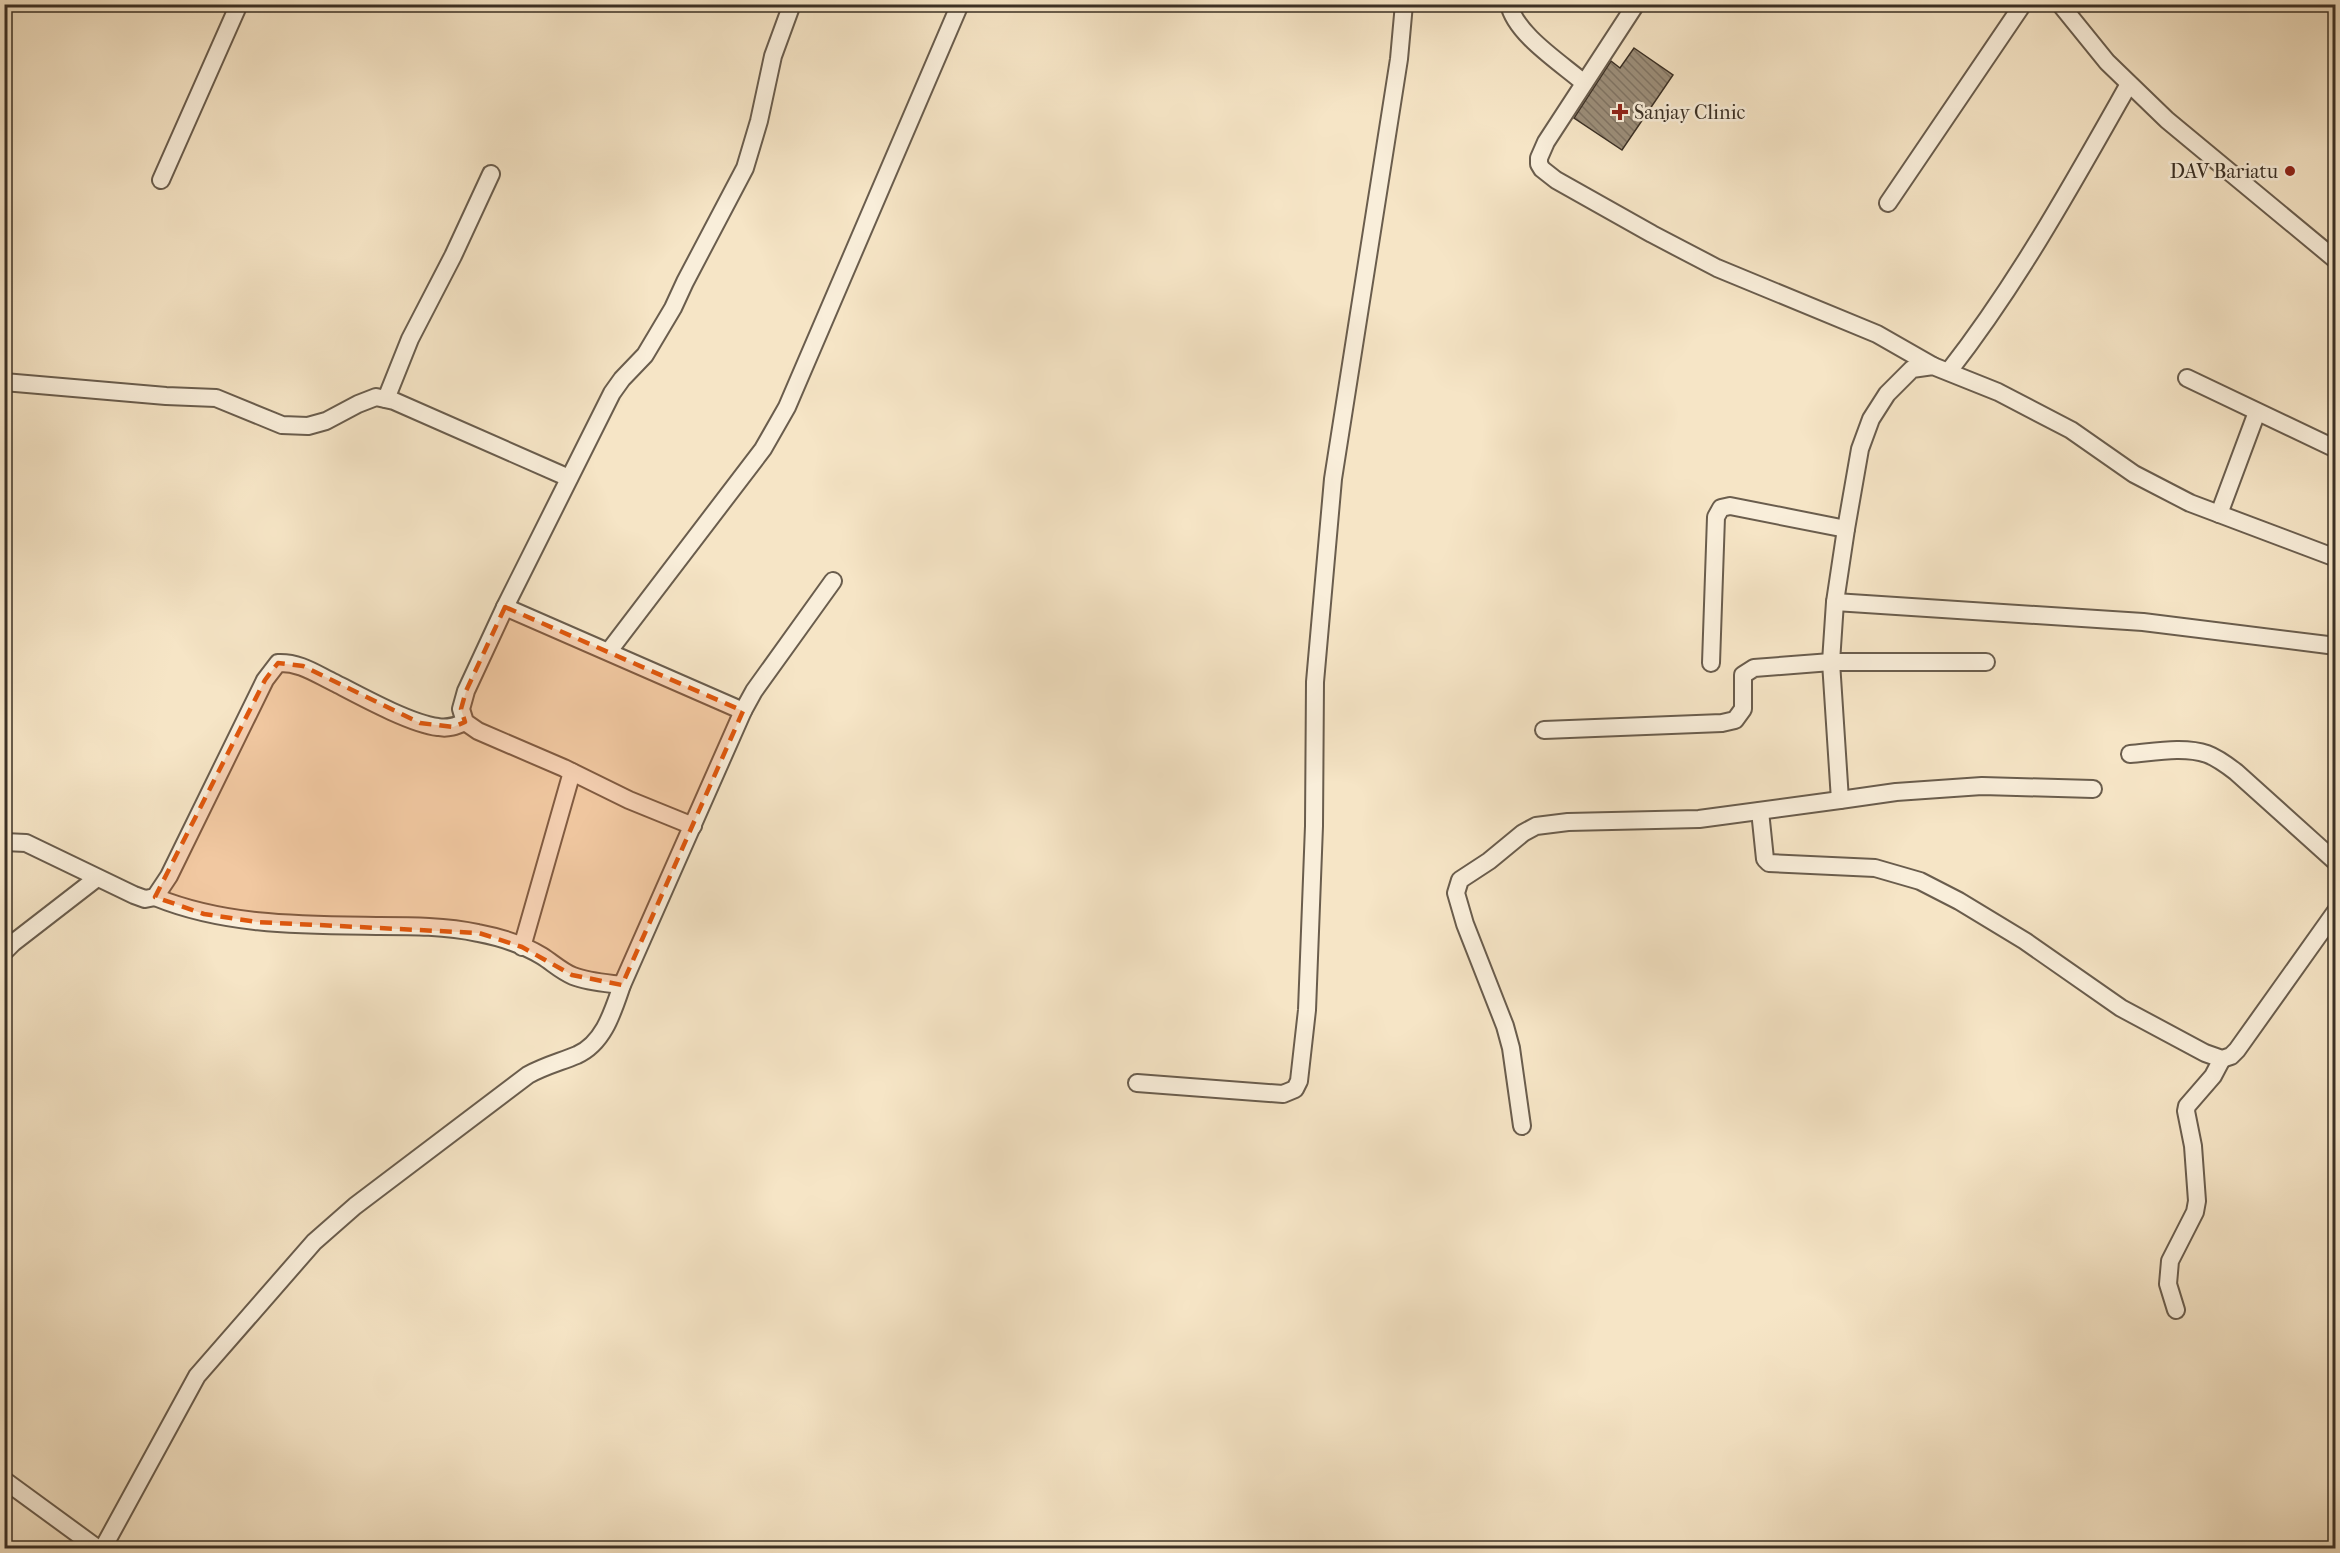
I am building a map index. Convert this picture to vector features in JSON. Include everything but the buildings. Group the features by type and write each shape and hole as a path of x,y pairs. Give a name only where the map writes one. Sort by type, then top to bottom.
{"street":[{"path":"161,180 239,4"},
{"path":"693,826 620,796 572,772 478,731 465,722 461,709 466,692 505,607 612,393 645,355 673,308 745,168 759,122 774,56 792,4"},
{"path":"609,651 757,457 787,407 960,4"},
{"path":"1137,1083 1283,1094 1295,1089 1299,1081 1307,1010 1314,826 1316,682 1333,479 1399,59 1404,4"},
{"path":"1509,4 1516,22 1525,33 1584,83"},
{"path":"1636,4 1541,151 1539,164 1546,174 1717,268 1877,334 1933,366 1949,371 2036,411 2071,430 2134,474 2190,503 2336,558"},
{"path":"1888,203 2023,4"},
{"path":"2060,4 2107,62 2167,120 2336,260"},
{"path":"1949,371 1991,316 2019,273 2129,84"},
{"path":"386,399 410,339 450,262 491,174"},
{"path":"1840,800 1831,662 1835,602 1860,449 1871,419 1887,393 1912,369 1933,366"},
{"path":"2187,378 2336,449"},
{"path":"4,382 216,399 282,425 326,421 376,397 394,400 569,478"},
{"path":"2219,514 2257,412"},
{"path":"1711,663 1716,517 1721,508 1730,506 1846,530"},
{"path":"104,1548 197,1376 314,1242 355,1206 528,1075 593,1046 612,1013 622,985 743,711 763,678 833,581"},
{"path":"1835,602 2143,622 2336,646"},
{"path":"505,607 743,711"},
{"path":"1544,729 1722,723 1735,720 1743,709 1743,675 1754,668 1831,662 1986,662"},
{"path":"155,897 169,876 265,680 278,663 303,666 420,723 439,728 453,727 465,722"},
{"path":"2130,754 2193,751 2206,753 2218,759 2236,772 2336,862"},
{"path":"522,947 572,772"},
{"path":"1522,1125 1511,1048 1505,1026 1465,924 1456,893 1460,880 1489,861 1523,833 1536,826 1568,822 1699,819 1896,792 1982,786 2093,789"},
{"path":"1760,811 1765,859 1769,863 1875,868 1920,881 1959,901 2025,941 2121,1008 2205,1053 2222,1059 2231,1056 2237,1050 2336,911"},
{"path":"4,842 26,843 97,879 145,899 155,897 204,914 241,920 479,933 522,947 542,956 556,968 585,980 622,985"},
{"path":"4,952 97,879"},
{"path":"2176,1310 2168,1284 2170,1261 2195,1212 2197,1201 2193,1146 2186,1111 2213,1077 2222,1059"},
{"path":"4,1480 97,1548"}],"highlighted area":[{"path":"505,607 743,711 622,985 572,975 522,947 479,933 257,922 204,914 155,897 265,680 278,663 303,666 420,723 453,727 465,722 461,709 466,691"}],"place":[{"name":"Sanjay Clinic","path":"1620,112"},
{"name":"DAV Bariatu","path":"2290,171"}]}
